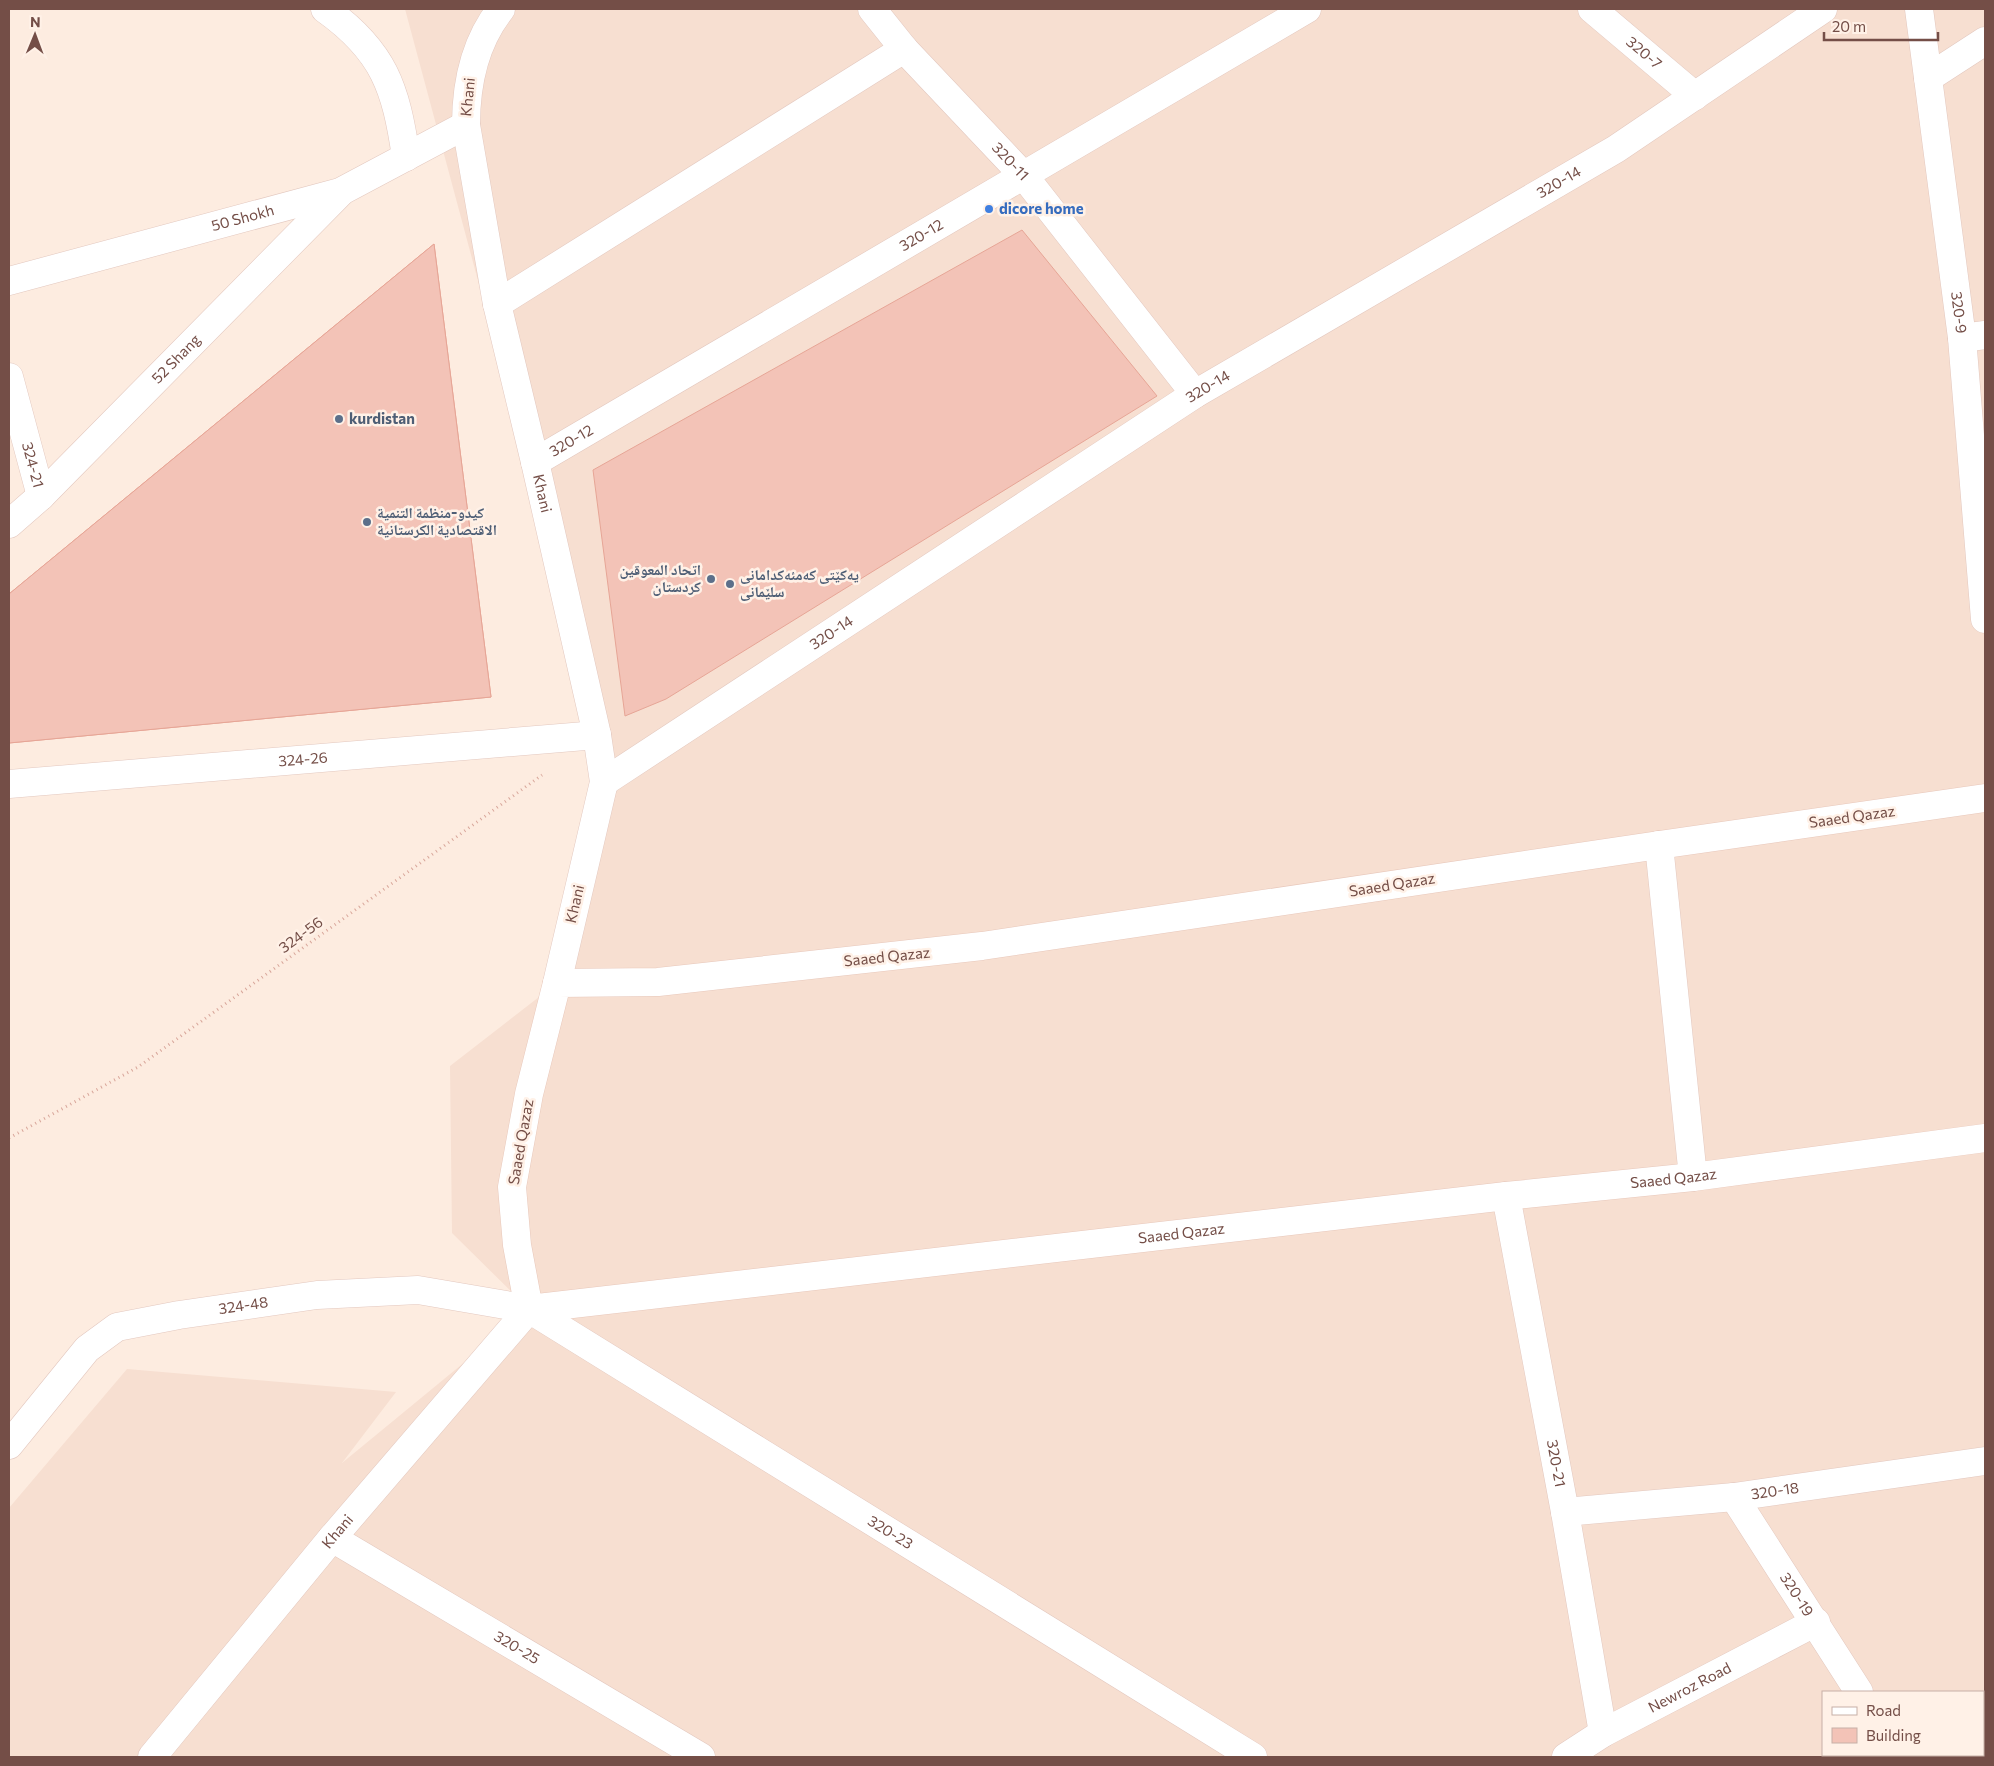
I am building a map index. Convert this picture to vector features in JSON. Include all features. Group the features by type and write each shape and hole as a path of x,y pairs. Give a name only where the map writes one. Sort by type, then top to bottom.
{"street":[{"path":"326,9 348,25 367,46 383,70 394,96 406,157"},
{"name":"Khani","path":"501,9 486,31 469,76 466,100 466,125 497,304 597,735 604,782 557,983"},
{"name":"320-11","path":"872,9 904,48 1024,176 1195,394"},
{"name":"320-12","path":"535,462 1307,9"},
{"name":"320-7","path":"1592,9 1695,96"},
{"name":"320-14","path":"604,782 1195,394 1616,150 1822,9"},
{"name":"320-9","path":"1919,9 1928,78 1974,337 1985,619"},
{"path":"1928,78 1985,41"},
{"path":"497,304 904,48"},
{"name":"50 Shokh","path":"9,281 340,192 466,125"},
{"name":"52 Shang","path":"9,524 41,496 340,192"},
{"name":"324-21","path":"9,377 41,496"},
{"name":"324-26","path":"9,784 597,735"},
{"name":"Saaed Qazaz","path":"1985,798 982,946 658,982 557,983 529,1094 512,1187 517,1245 529,1309 1506,1196 1694,1177 1985,1138"},
{"path":"1659,845 1694,1177"},
{"name":"320-21","path":"1506,1196 1565,1512 1603,1733"},
{"name":"324-48","path":"9,1445 87,1349 117,1327 179,1315 326,1294 418,1290 529,1309"},
{"name":"Khani","path":"152,1757 332,1538 529,1309"},
{"name":"320-23","path":"529,1309 1253,1757"},
{"name":"320-18","path":"1565,1512 1734,1497 1985,1461"},
{"name":"320-19","path":"1734,1497 1816,1622 1858,1691"},
{"name":"320-25","path":"332,1538 701,1757"},
{"name":"Newroz Road","path":"1566,1757 1603,1733 1816,1622"}],"path":[{"name":"324-56","path":"9,1138 138,1067 549,770"}],"shaded area":[{"path":"405,9 1985,9 1985,1757 9,1757 9,1508 127,1369 396,1392 342,1463 529,1309 452,1233 450,1066 557,983 604,782 593,709"}],"building":[{"name":"یەکێتی کەمئەکدامانی سلێمانی","path":"1022,230 1157,396 666,699 625,716 593,470"},
{"name":"kurdistan","path":"434,244 491,697 9,743 9,594"},
{"name":"kurdistan","path":"434,244 491,697 9,743 9,594"}],"place":[{"name":"dicore home","path":"989,209"},
{"name":"kurdistan","path":"339,419"},
{"name":"کیدو-منظمة التنمية الاقتصادية الكرستانية","path":"367,522"},
{"name":"اتحاد المعوقین کردستان","path":"711,579"},
{"name":"یەکێتی کەمئەکدامانی سلێمانی","path":"730,584"}]}
